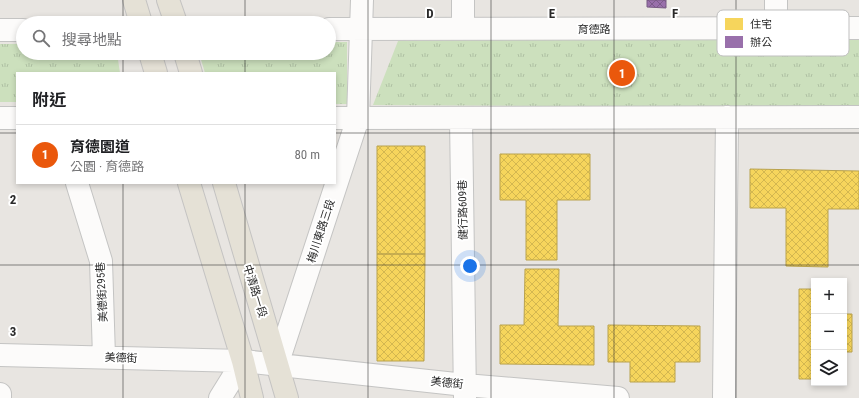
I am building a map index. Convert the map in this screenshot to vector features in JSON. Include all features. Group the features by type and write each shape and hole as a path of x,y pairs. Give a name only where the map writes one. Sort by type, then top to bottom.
{"main road":[{"path":"134,0 139,16"},
{"path":"168,0 174,16"},
{"path":"152,60 156,72"},
{"path":"187,60 191,72"},
{"path":"189,184 243,361 252,398"},
{"name":"中清路一段","path":"224,184 287,398"}],"street":[{"name":"梅川東路三段","path":"278,365 358,118 362,0"},
{"path":"463,0 464,29"},
{"name":"育德路","path":"336,29 717,28"},
{"path":"0,30 16,30"},
{"path":"336,118 727,116 859,117"},
{"path":"724,398 727,116"},
{"path":"0,118 16,118"},
{"name":"健行路609巷","path":"461,118 465,391"},
{"name":"美德街295巷","path":"77,184 101,261 104,357"},
{"name":"美德街","path":"0,355 243,361 465,391 618,398"},
{"path":"220,398 243,361"}],"green space":[{"path":"849,36 859,36 859,108 373,105 398,41 717,38 717,56 849,56"},
{"path":"336,42 347,42 347,104 336,104 336,72 205,72 201,60 336,60"},
{"path":"0,44 16,44 16,60 118,60 120,72 16,72 16,102 0,102"}],"building: 住宅":[{"path":"377,146 425,146 425,254 377,254"},
{"path":"500,154 590,154 590,200 557,200 557,260 526,260 526,200 500,200"},
{"path":"750,169 859,171 859,209 828,209 828,267 786,266 786,208 750,208"},
{"path":"377,254 425,254 424,361 377,361"},
{"path":"525,269 559,269 558,326 594,326 594,365 500,364 500,325 524,325"},
{"path":"799,289 811,289 811,379 799,379"},
{"path":"847,314 852,314 852,352 847,352"},
{"path":"608,325 700,326 700,362 675,362 675,382 630,382 630,362 608,362"}],"building: 辦公":[{"path":"647,0 666,0 666,8 647,7"}],"place":[{"name":"育德園道","path":"622,73"}]}
